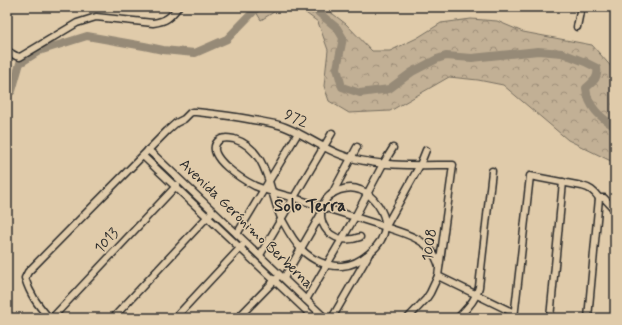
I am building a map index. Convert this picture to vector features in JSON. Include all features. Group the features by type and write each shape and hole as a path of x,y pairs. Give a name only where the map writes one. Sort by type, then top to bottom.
{"street":[{"path":"7,50 20,57 77,23 96,17 153,23 161,22 171,17 178,7"},
{"path":"577,27 581,7"},
{"name":"972","path":"49,318 38,305 28,288 25,278 28,272 148,150 176,123 184,119 192,112 241,118 284,127 338,154 351,158 383,164 412,166 454,165"},
{"path":"237,234 298,133"},
{"path":"260,255 332,133"},
{"path":"360,237 352,239 336,238 323,226 321,214 322,207 332,195 341,190 352,188 358,189 374,199 383,215 385,227 384,234 380,242 370,253 361,260 351,264 333,266 313,259 301,249 290,234 282,218 272,192 269,181 261,161 252,150 247,145 228,138 223,138 216,143 214,148 215,152 222,163 230,170 257,187 272,192 294,198 322,207 355,217 385,227 410,236 426,245 433,252 440,268"},
{"path":"332,195 357,147"},
{"path":"306,300 355,217 393,148"},
{"name":"Avenida Gerónimo Berberna","path":"148,150 325,318"},
{"path":"385,227 420,165 426,150"},
{"name":"Avenida Gerónimo Berberna","path":"143,156 314,318"},
{"name":"1008","path":"408,318 426,299 438,276 454,165"},
{"path":"458,318 471,304 477,295 479,287 492,171"},
{"path":"438,276 477,295 514,317 530,176 589,188 593,190 599,198 588,318"},
{"name":"1013","path":"52,318 181,181"},
{"path":"550,318 563,182"},
{"path":"599,198 604,198 615,210"},
{"path":"113,318 214,211"},
{"path":"238,318 274,280 282,276 301,249 321,214"},
{"path":"175,318 246,242"},
{"path":"332,318 370,253"},
{"path":"302,318 313,306"}],"green space":[{"path":"253,7 324,7 346,24 372,51 390,51 417,38 441,23 471,19 497,21 523,32 592,45 615,71 615,163 568,140 503,85 478,80 449,77 390,111 349,113 329,101 324,86 328,50 318,22 299,8 277,10 261,20"}],"waterway":[{"path":"7,94 12,91 20,63 39,51 87,36 163,50 195,53 227,39 258,7"},
{"path":"312,7 337,28 343,38 337,68 342,87 360,93 389,89 412,72 446,56 472,58 538,51 562,53 597,68 596,77 586,88 587,95 596,111 615,127"}],"district":[{"name":"Solo Terra","path":"310,206"}]}
